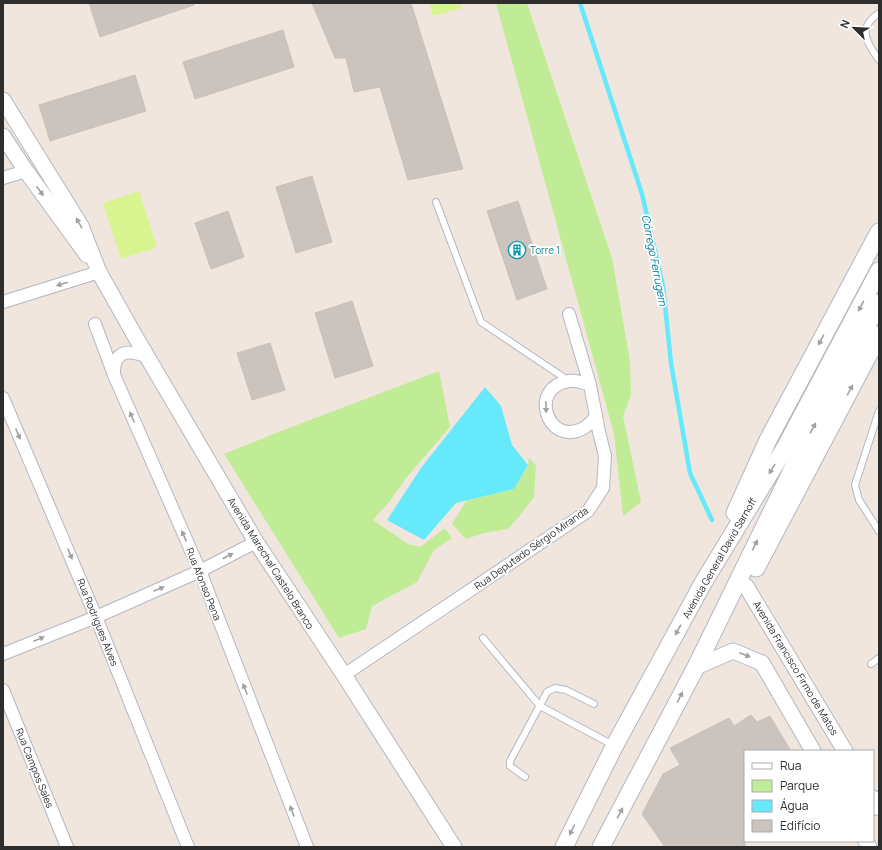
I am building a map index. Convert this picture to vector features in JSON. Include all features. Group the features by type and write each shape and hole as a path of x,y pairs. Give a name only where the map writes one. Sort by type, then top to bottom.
{"main road":[{"path":"703,584 768,440 879,232"},
{"name":"Avenida General David Sarnoff","path":"564,847 615,745 703,584 785,448 879,271"},
{"path":"601,847 696,667 799,456 879,303"},
{"path":"714,630 727,617 746,586 879,335"}],"street":[{"name":"Avenida Marechal Castelo Branco","path":"3,100 81,226 99,272"},
{"name":"Avenida Marechal Castelo Branco","path":"3,136 26,171 99,272 147,357 256,542 454,847"},
{"path":"3,178 26,171"},
{"path":"5,302 99,272"},
{"name":"Rua Deputado Sérgio Miranda","path":"344,676 588,511 603,488 605,456 590,385 569,314"},
{"name":"Rua Afonso Pena","path":"95,324 114,375 200,571 306,847"},
{"path":"114,375 116,361 121,355 128,352 137,353 147,357"},
{"path":"590,385 569,381 556,386 547,396 545,409 552,424 567,432 583,428 596,417"},
{"name":"Rua Rodrigues Alves","path":"3,398 96,616 188,847"},
{"path":"3,654 200,571 256,542"},
{"name":"Avenida Francisco Firmo de Matos","path":"746,586 844,750"},
{"path":"696,667 733,651 762,663 812,750"},
{"name":"Rua Campos Sales","path":"3,690 67,847"}],"lane":[{"path":"879,13 866,26 865,37 868,45 879,60"},
{"path":"436,202 481,322 569,381"},
{"path":"879,411 856,485 859,500 879,531"},
{"path":"483,638 540,706 615,745"},
{"path":"870,664 879,658"},
{"path":"525,777 512,769 510,762 548,692 555,688 566,690 594,704"}],"green space":[{"path":"429,3 460,3 462,8 433,16"},
{"path":"496,3 527,3 612,258 630,361 631,395 623,416 641,502 623,516 614,434"},
{"path":"139,191 157,247 121,259 103,203"},
{"path":"439,371 450,427 406,478 390,501 373,520 408,544 420,547 445,528 452,538 434,550 417,582 372,606 366,629 339,638 224,454"},
{"path":"529,458 536,465 534,497 522,513 508,529 484,533 466,539 452,524 466,501 514,489 528,465"}],"water":[{"path":"485,387 501,406 512,445 528,465 514,489 456,503 424,540 387,520 421,468"}],"building":[{"path":"89,3 194,3 194,5 100,37"},
{"path":"312,3 411,3 463,169 408,180 380,87 354,92 346,58 335,58"},
{"path":"283,30 294,67 195,99 183,62"},
{"path":"135,75 146,111 50,141 39,105"},
{"path":"312,176 332,242 296,253 276,187"},
{"name":"Torre 1","path":"518,201 547,289 517,300 487,211"},
{"path":"228,211 244,257 211,269 195,223"},
{"path":"352,301 373,366 335,378 315,313"},
{"path":"270,343 285,390 252,400 237,353"},
{"path":"751,715 757,722 770,716 790,750 744,750 745,847 665,847 642,814 663,774 680,765 670,748 729,718 734,726"}],"waterway":[{"name":"Córrego Ferrugem","path":"580,3 642,194 663,286 671,363 690,473 712,520"}],"place":[{"name":"Torre 1","path":"517,250"}]}
